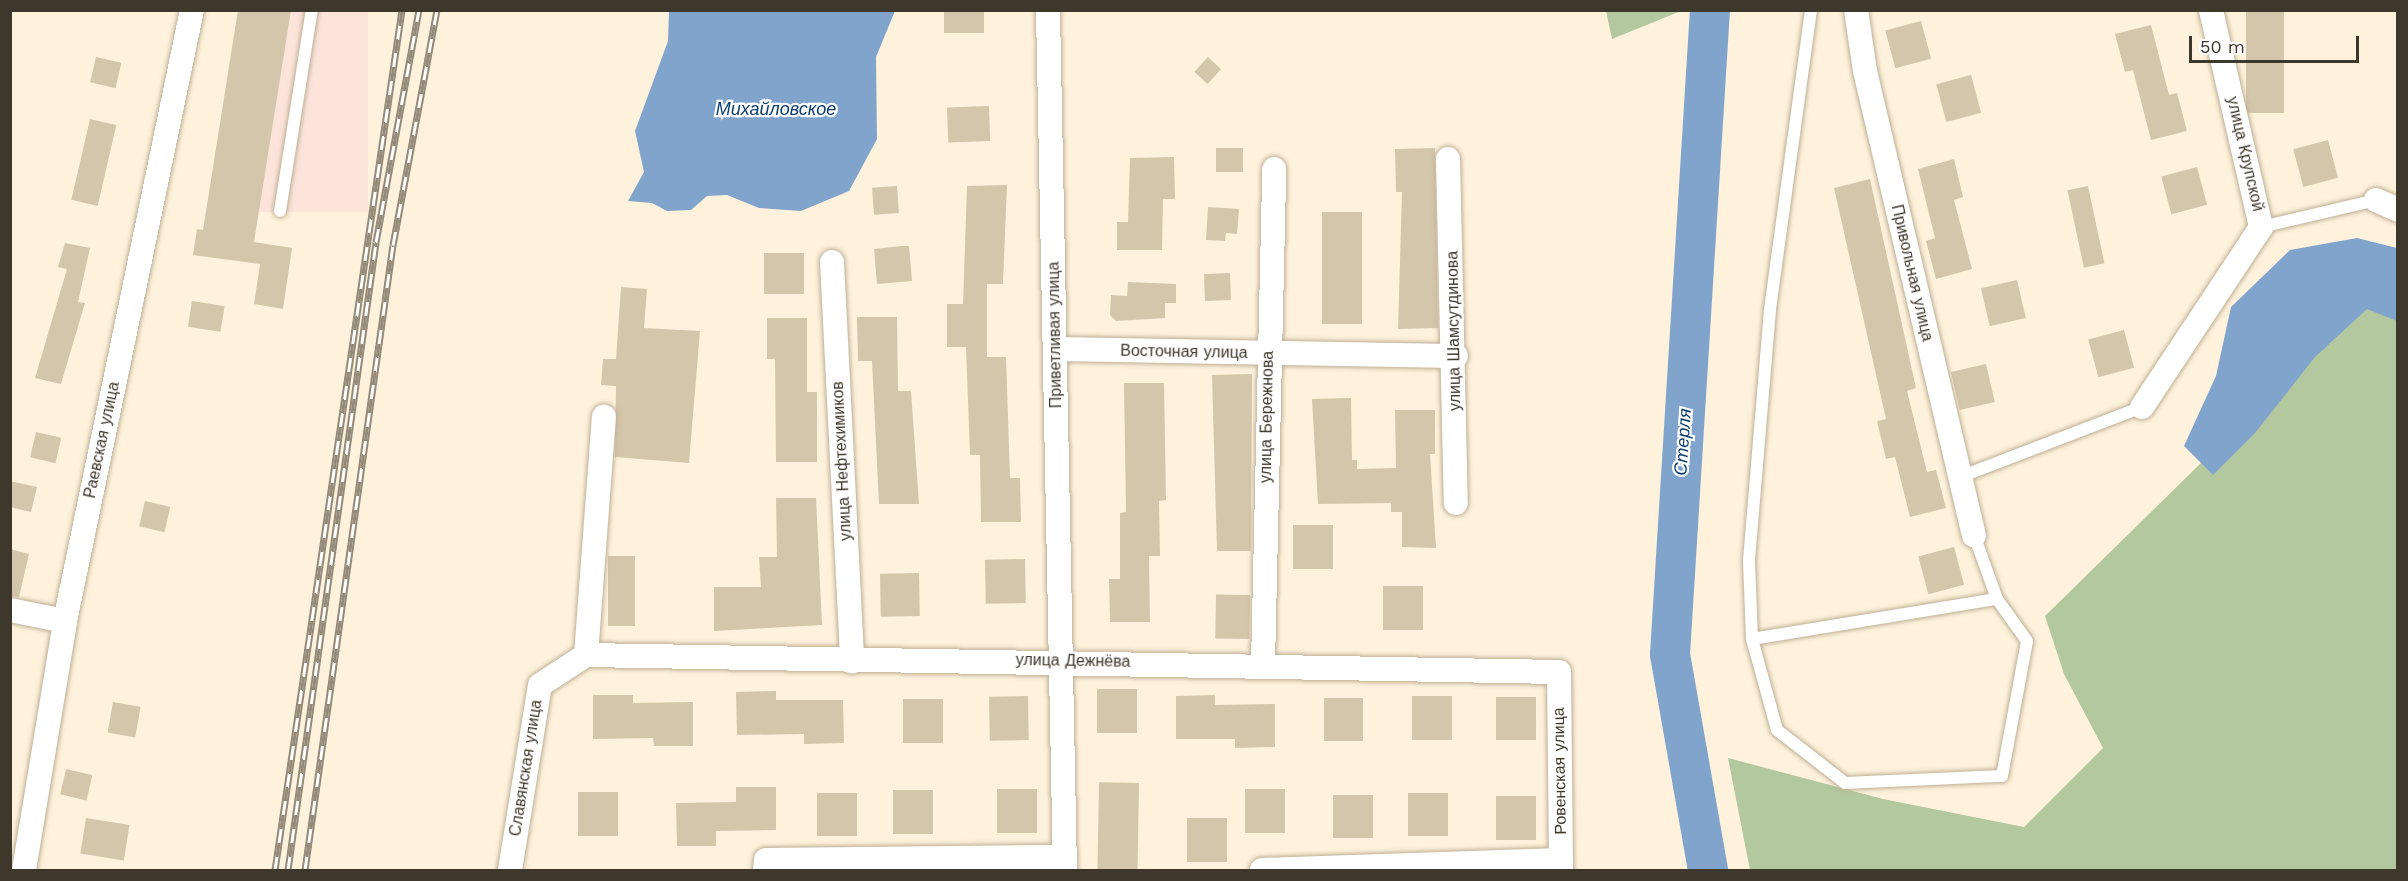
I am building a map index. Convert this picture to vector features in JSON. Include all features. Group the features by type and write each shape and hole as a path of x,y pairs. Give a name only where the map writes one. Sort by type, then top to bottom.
{"street":[{"name":"Раевская улица","path":"24,870 64,621 192,10"},
{"name":"Приветливая улица","path":"1048,10 1063,660 1065,864"},
{"name":"Привольная улица","path":"1856,10 1865,71 1974,535"},
{"name":"улица Крупской","path":"2142,407 2262,227 2211,10"},
{"name":"улица Шамсутдинова","path":"1448,159 1456,356 1456,503"},
{"name":"улица Бережнова","path":"1263,665 1274,170"},
{"name":"улица Нефтехимиков","path":"832,262 852,661"},
{"name":"Восточная улица","path":"1055,349 1456,356"},
{"path":"586,655 604,417"},
{"path":"10,610 64,621"},
{"name":"улица Дежнёва","path":"586,655 852,661 1063,660 1559,672"},
{"name":"Славянская улица","path":"510,870 540,685 586,655"},
{"name":"Ровенская улица","path":"1559,672 1561,865"},
{"path":"765,870 766,860 1065,864"},
{"path":"1262,870 1561,865"}],"lane":[{"path":"280,211 312,10"},
{"path":"1811,10 1770,310 1749,561 1752,639 1777,729 1845,783 2002,776 2026,641 1997,598 1974,535"},
{"path":"2262,227 2387,205"},
{"path":"1960,477 2142,407"},
{"path":"1752,639 1997,598"}],"shaded area":[{"path":"246,11 368,11 368,212 246,212"}],"green space":[{"path":"1606,10 1681,11 1612,39"},
{"path":"2397,295 2397,870 1750,870 1728,758 1883,799 2024,827 2103,748 2064,674 2045,616 2201,463 2267,343"}],"water":[{"name":"Михайловское","path":"669,11 895,11 876,57 877,139 849,191 801,211 759,208 727,195 707,196 691,210 667,211 652,203 628,201 644,172 635,131 668,41"},
{"path":"2357,238 2397,248 2397,321 2367,309 2315,357 2255,433 2213,475 2184,446 2216,376 2231,307 2290,250"}],"building":[{"path":"238,10 291,10 254,242 292,248 283,309 254,304 260,264 193,255 197,229 203,230"},
{"path":"944,10 984,10 984,33 944,33"},
{"path":"2246,10 2284,10 2284,113 2246,113"},
{"path":"1921,21 1931,59 1895,68 1885,31"},
{"path":"2151,25 2169,95 2177,93 2187,131 2151,140 2133,70 2125,72 2115,34"},
{"path":"96,57 121,63 115,88 90,82"},
{"path":"1208,57 1221,69 1208,84 1194,72"},
{"path":"1971,75 1981,113 1946,122 1936,84"},
{"path":"989,106 990,141 948,142 947,107"},
{"path":"90,119 116,125 98,206 71,200"},
{"path":"2328,140 2338,178 2303,187 2293,149"},
{"path":"1216,148 1243,148 1243,172 1216,172"},
{"path":"1435,148 1438,328 1398,329 1402,192 1396,192 1395,149"},
{"path":"1174,157 1175,199 1163,199 1162,250 1117,250 1117,222 1128,222 1130,158"},
{"path":"1954,159 1963,197 1954,200 1972,269 1936,279 1926,241 1935,238 1918,169"},
{"path":"2197,167 2207,205 2171,214 2161,177"},
{"path":"1870,179 1916,388 1907,391 1927,472 1936,470 1946,508 1910,517 1895,457 1886,459 1877,421 1886,419 1834,188"},
{"path":"1007,185 1003,284 987,284 987,357 1006,357 1010,478 1020,478 1021,522 981,522 980,455 970,455 966,347 947,347 947,304 963,304 967,186"},
{"path":"897,186 899,213 874,215 872,188"},
{"path":"2088,186 2104,263 2084,268 2067,190"},
{"path":"1208,207 1239,209 1237,234 1226,233 1225,241 1206,240"},
{"path":"1322,212 1362,212 1362,324 1322,324"},
{"path":"65,243 90,248 78,302 85,303 61,384 35,378 67,269 58,267"},
{"path":"909,246 912,281 877,284 874,249"},
{"path":"764,253 804,253 804,294 764,294"},
{"path":"1230,273 1231,300 1205,301 1204,274"},
{"path":"2017,280 2026,318 1990,326 1981,288"},
{"path":"1128,282 1176,284 1176,303 1165,303 1165,318 1116,321 1110,315 1111,295 1127,296"},
{"path":"621,287 647,289 644,328 700,331 689,463 615,457 616,386 601,385 603,359 616,359"},
{"path":"192,301 225,306 221,332 188,327"},
{"path":"857,317 897,317 898,391 911,391 919,504 879,504 872,361 858,361"},
{"path":"767,318 807,318 807,392 817,392 817,462 776,462 775,359 767,359"},
{"path":"2124,330 2134,368 2098,377 2088,340"},
{"path":"1986,364 1995,402 1960,410 1951,372"},
{"path":"1252,374 1251,551 1217,551 1212,375"},
{"path":"1124,383 1164,383 1166,500 1159,501 1160,556 1149,556 1150,622 1110,622 1109,579 1120,579 1120,513 1126,512"},
{"path":"1351,398 1352,460 1357,460 1357,469 1396,468 1395,410 1435,410 1435,454 1430,454 1436,548 1402,547 1402,512 1391,512 1391,503 1318,504 1312,399"},
{"path":"36,432 61,438 55,463 30,457"},
{"path":"10,481 37,487 31,512 10,507"},
{"path":"776,498 816,498 822,625 714,631 714,587 761,587 759,557 777,557"},
{"path":"145,501 170,507 164,532 139,526"},
{"path":"1293,525 1333,525 1333,569 1293,569"},
{"path":"1954,547 1964,585 1928,594 1918,557"},
{"path":"10,549 29,554 19,597 10,596"},
{"path":"608,556 635,556 635,626 608,626"},
{"path":"1025,559 1026,603 986,604 985,560"},
{"path":"919,573 920,616 881,617 880,574"},
{"path":"1383,586 1423,586 1423,630 1383,630"},
{"path":"1216,594 1250,595 1249,639 1215,638"},
{"path":"1097,689 1137,689 1137,733 1097,733"},
{"path":"776,691 776,700 843,700 844,743 804,744 804,734 737,735 736,692"},
{"path":"593,695 633,695 633,703 693,702 693,746 654,746 653,738 593,739"},
{"path":"1215,695 1215,705 1275,704 1275,747 1235,748 1235,739 1176,739 1176,696"},
{"path":"1028,696 1029,740 990,741 989,697"},
{"path":"1412,696 1452,696 1452,740 1412,740"},
{"path":"1496,697 1536,697 1536,740 1496,740"},
{"path":"1324,698 1363,698 1363,741 1324,741"},
{"path":"903,699 943,699 943,743 903,743"},
{"path":"113,702 141,707 135,737 108,733"},
{"path":"66,769 92,775 86,800 60,794"},
{"path":"1099,782 1139,783 1137,870 1097,869"},
{"path":"736,787 776,787 776,830 716,831 716,846 677,846 676,803 736,802"},
{"path":"997,789 1037,789 1037,833 997,833"},
{"path":"1245,789 1285,789 1285,833 1245,833"},
{"path":"893,790 933,790 933,834 893,834"},
{"path":"578,792 618,792 618,836 578,836"},
{"path":"817,793 857,793 857,836 817,836"},
{"path":"1408,793 1448,793 1448,836 1408,836"},
{"path":"1333,795 1373,795 1373,838 1333,838"},
{"path":"1496,796 1536,796 1536,840 1496,840"},
{"path":"86,818 129,825 124,860 80,854"},
{"path":"1187,818 1227,818 1227,862 1187,862"}],"waterway":[{"name":"Стерля","path":"1708,870 1670,654 1710,10"}],"railway":[{"path":"275,870 402,10"},
{"path":"288,870 376,242 419,10"},
{"path":"305,870 393,245 437,10"}]}
